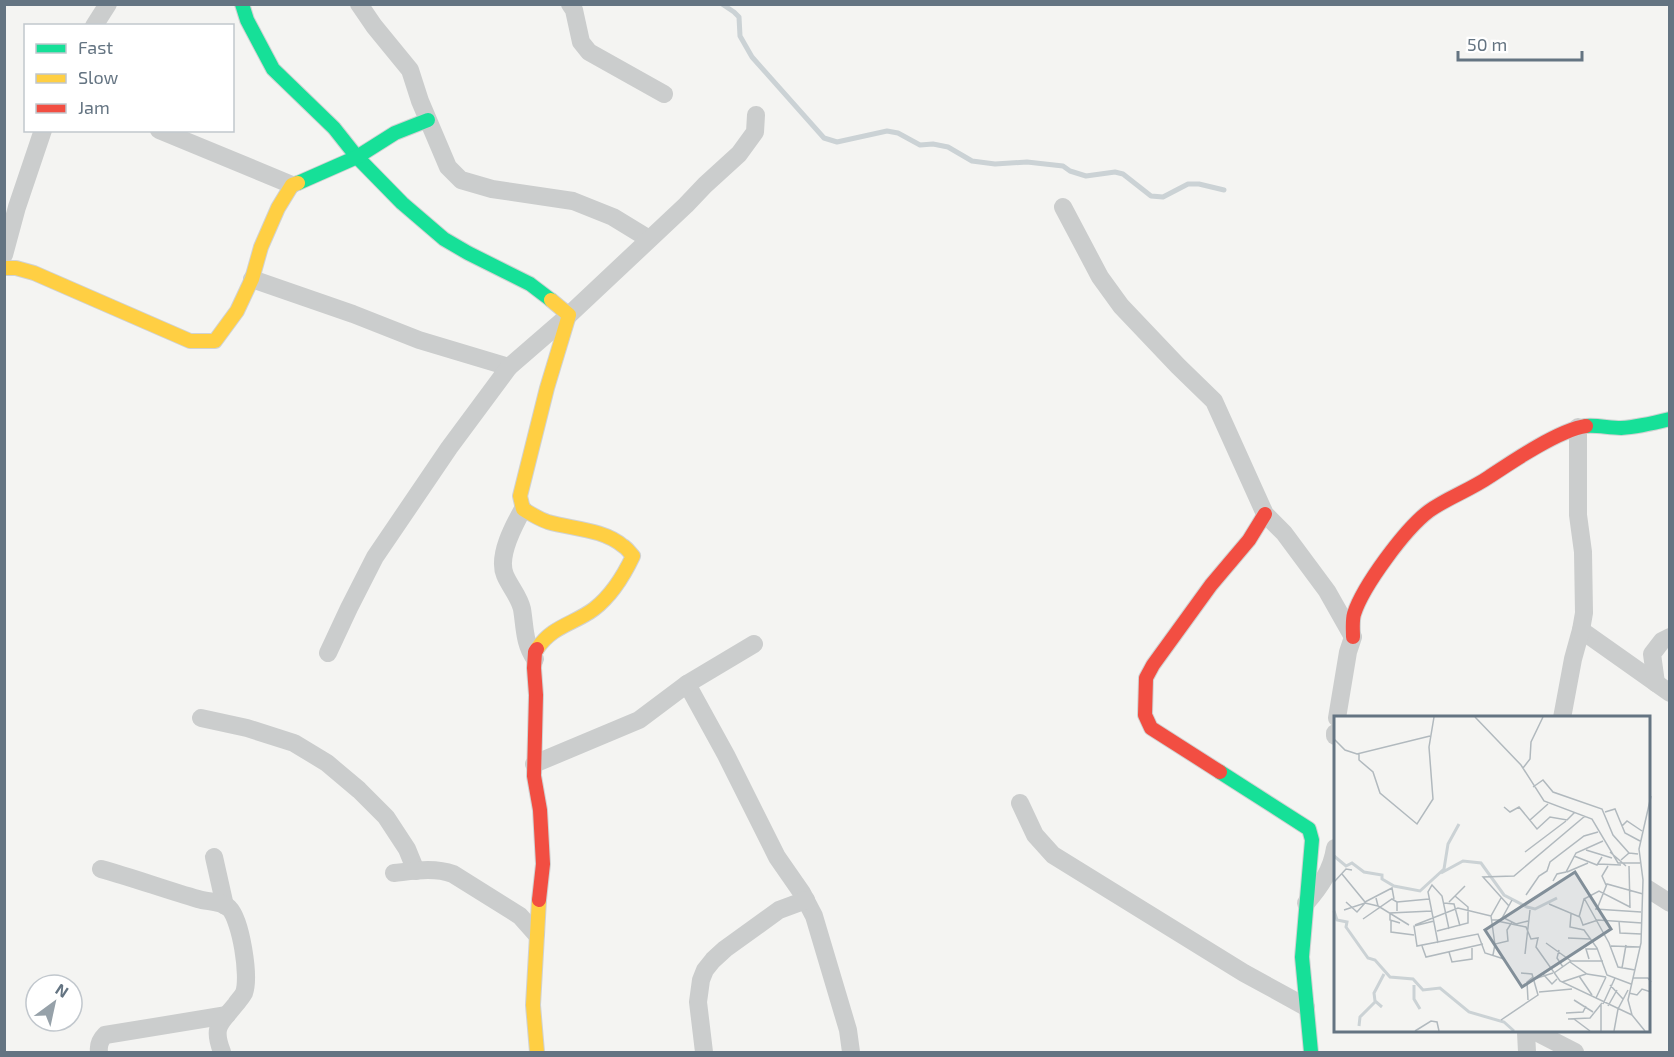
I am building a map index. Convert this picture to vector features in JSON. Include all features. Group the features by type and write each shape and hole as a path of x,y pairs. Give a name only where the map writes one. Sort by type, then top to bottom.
{"street":[{"path":"95,24 108,4"},
{"path":"242,4 247,20 273,69 334,129 357,157 402,202 444,239 530,284 569,315"},
{"path":"359,4 410,70 448,167 461,180 492,189 573,201 613,218 649,239"},
{"path":"570,4 574,10 581,42 589,52 664,94"},
{"path":"328,653 375,556 448,448 509,367 569,315 739,154 755,132 756,115"},
{"path":"4,268 16,268 34,273 190,341 215,341 237,312 252,279 261,247 278,208 292,185 357,157 395,133 428,120"},
{"path":"4,255 17,207 42,132"},
{"path":"164,132 292,185"},
{"path":"1063,207 1100,277 1121,306 1214,401 1265,514 1284,533 1327,591 1353,637"},
{"path":"252,279 419,340 509,367"},
{"path":"535,659 530,651 523,627 522,608 503,566 504,554 513,526 523,509 520,496 547,388 569,315"},
{"path":"1337,716 1348,652 1353,637 1353,616 1366,587 1403,537 1429,511 1574,428 1595,425 1617,428 1637,427 1670,419"},
{"path":"1562,716 1584,613 1583,552 1578,515 1578,427"},
{"path":"523,509 538,518 597,533 623,545 633,556 607,597 593,610 550,633 535,652 534,776 540,810 543,864 536,934 533,1005 537,1053"},
{"path":"1265,514 1249,540 1211,585 1153,664 1146,678 1145,715 1151,728 1309,829 1312,840 1302,957 1311,1053"},
{"path":"1581,630 1663,688"},
{"path":"1663,688 1652,654 1662,642 1670,637"},
{"path":"534,764 639,720 687,684 754,644"},
{"path":"687,684 726,755 777,857 814,916 848,1030 851,1053"},
{"path":"201,718 247,728 294,743 327,763 386,817 406,849 416,871"},
{"path":"1020,803 1035,835 1053,855 1244,973 1306,1007"},
{"path":"1305,903 1321,886 1334,856"},
{"path":"214,857 225,906"},
{"path":"101,869 229,908 236,919 247,975 243,993 218,1026 217,1034 222,1053"},
{"path":"394,873 444,870 520,916 536,934"},
{"path":"1650,889 1670,903"},
{"path":"704,1053 698,1002 705,970 725,949 779,910 806,900"},
{"path":"99,1053 101,1039 105,1035 227,1015"},
{"path":"1526,1033 1527,1053"},
{"path":"1538,1033 1575,1053"}],"waterway":[{"path":"722,4 739,17 740,36 752,57 824,138 837,142 887,131 898,133 920,145 933,144 948,147 972,161 995,164 1027,162 1063,166 1086,176 1115,172 1123,174 1151,196 1163,197 1188,184 1199,184 1224,190"}],"traffic: fast":[{"path":"242,4 247,20 273,69 334,128 357,157 402,203 444,239 530,284 551,300"},
{"path":"298,183 357,157 395,133 428,120"},
{"path":"1586,426 1617,428 1646,425 1670,419"},
{"path":"1220,772 1309,829 1312,840 1302,957 1311,1052"}],"traffic: slow":[{"path":"4,268 16,268 34,273 190,341 215,341 237,311 252,279 261,247 278,208 292,185 298,183"},
{"path":"537,649 549,635 600,604 616,585 633,556 615,540 606,536 548,522 523,509 520,496 547,388 569,315 551,300"},
{"path":"537,1052 533,1005 539,900"}],"traffic: jam":[{"path":"1353,637 1354,614 1366,589 1397,544 1419,519 1436,506 1482,482 1536,447 1563,433 1586,426"},
{"path":"1220,772 1151,728 1145,715 1146,678 1211,585 1249,540 1265,514"},
{"path":"537,649 534,668 536,695 534,776 540,810 543,864 539,900"}]}
